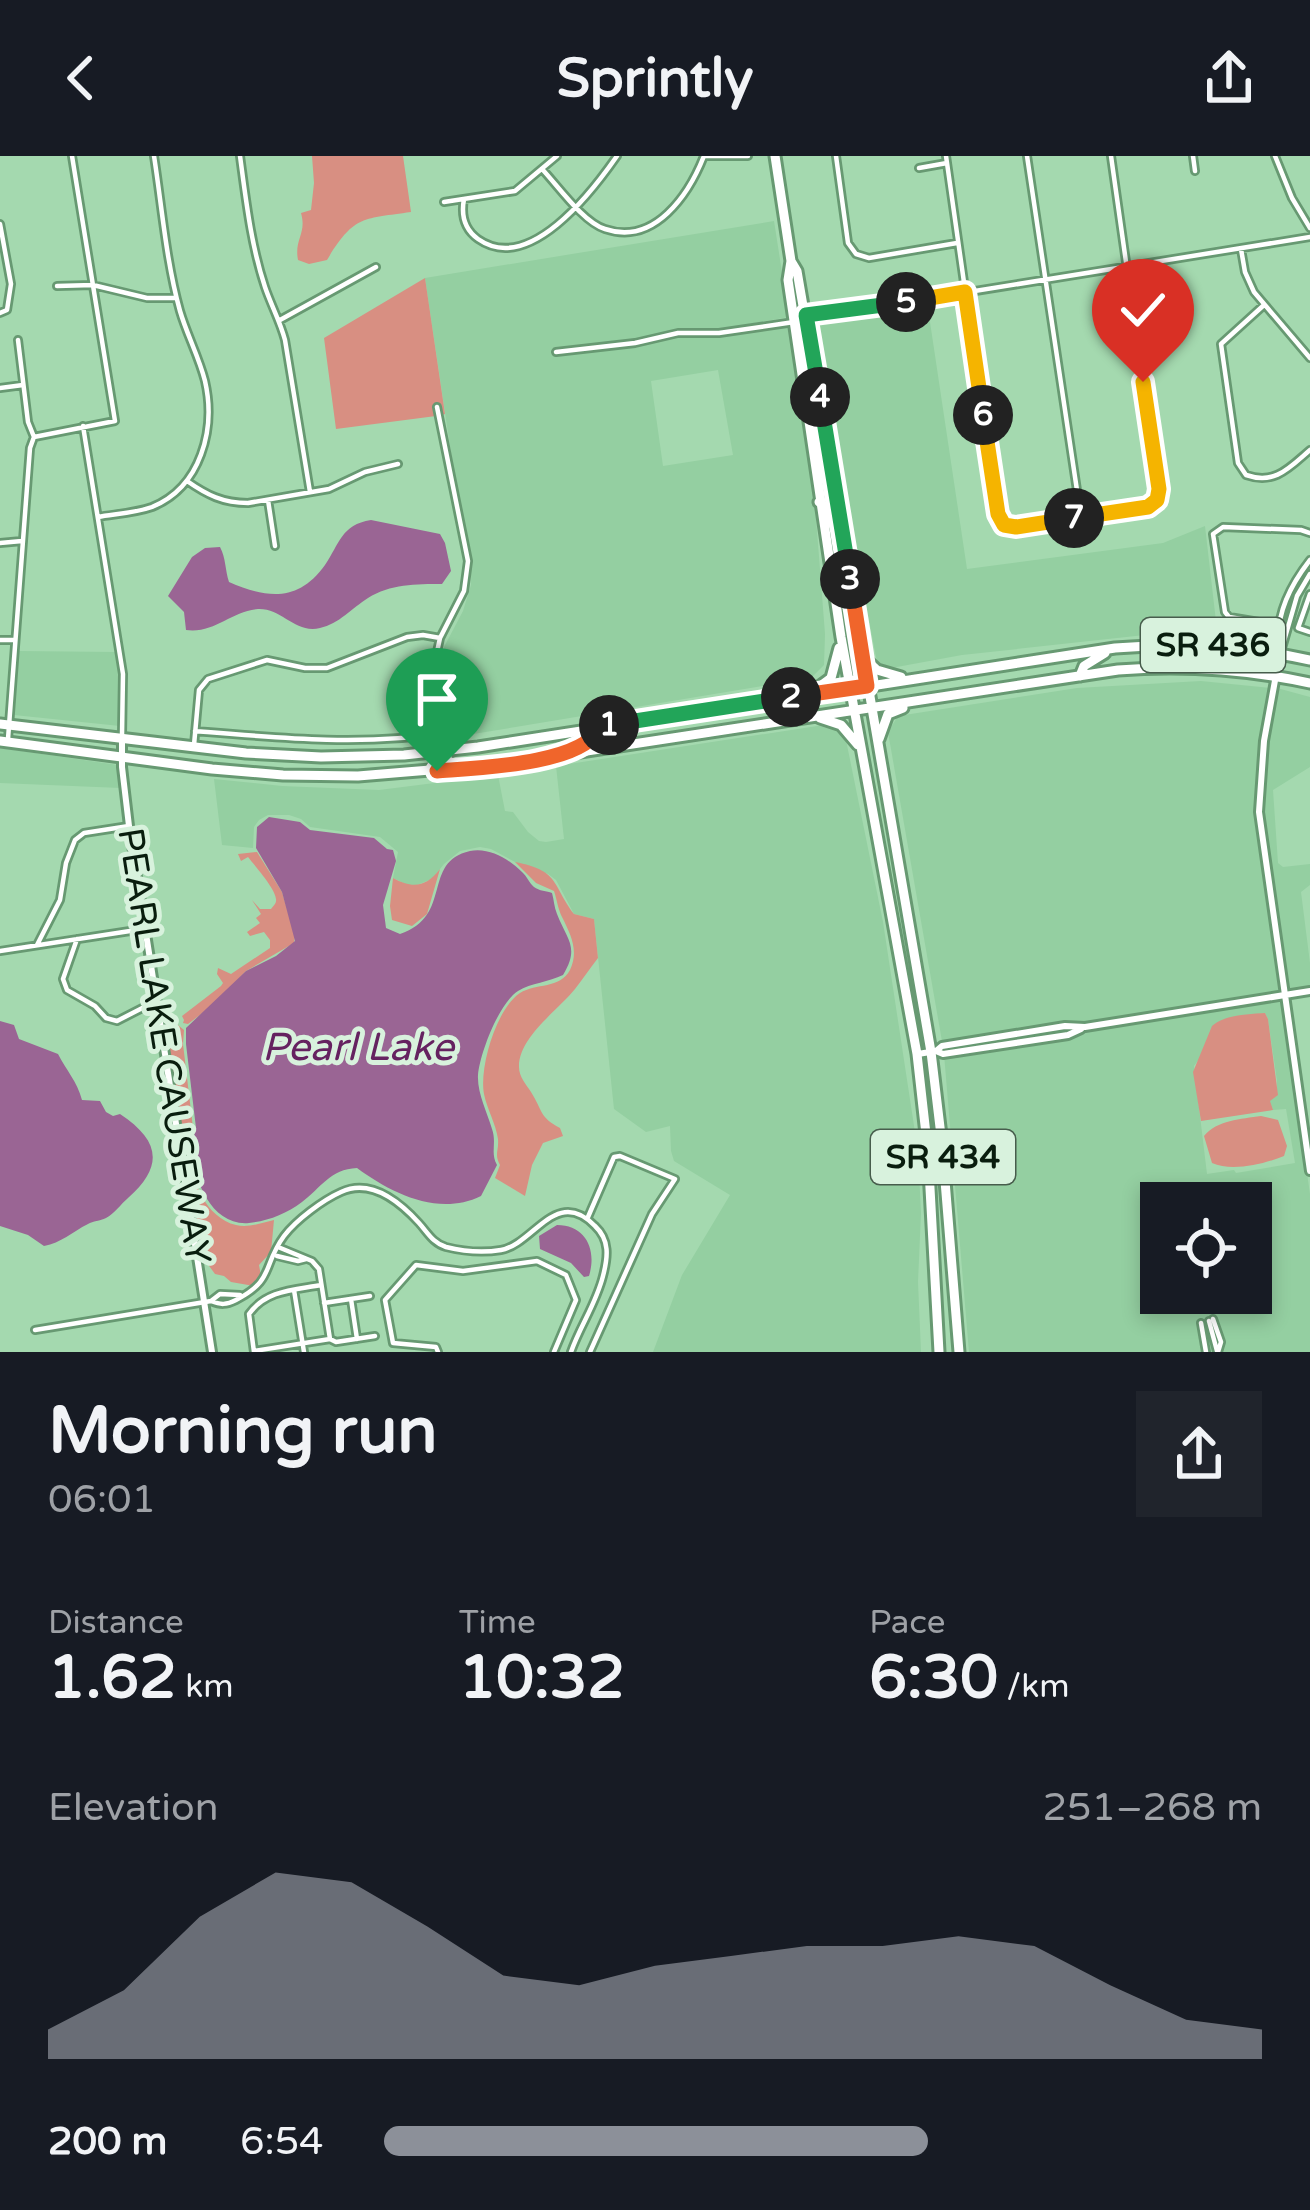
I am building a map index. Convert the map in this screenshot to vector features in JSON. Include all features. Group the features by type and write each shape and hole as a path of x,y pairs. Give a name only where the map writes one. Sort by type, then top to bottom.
{"main road":[{"name":"SR 434","path":"775,156 819,502 917,1054 932,1205 939,1352"},
{"name":"SR 434","path":"790,261 797,271 806,315 933,1052 958,1352"},
{"path":"788,280 796,304 806,315"},
{"path":"794,322 803,333 811,376 818,382"},
{"path":"806,400 814,410 821,455 831,462"},
{"path":"819,502 828,509 846,557"},
{"path":"808,694 832,678 841,637"},
{"name":"SR 436","path":"5,724 246,753 404,755 1115,648 1192,644 1310,660"},
{"path":"1080,676 1084,666 1115,648"},
{"path":"862,655 887,675 913,678"},
{"name":"SR 436","path":"4,741 283,775 351,776 452,770 557,756 1118,670 1192,666 1310,683"},
{"path":"877,746 889,714 932,699"},
{"path":"814,717 841,725 860,748"},
{"path":"600,749 612,734 633,721"},
{"path":"557,756 596,736 600,727"},
{"path":"885,882 906,916"},
{"path":"932,1205 949,1236"},
{"path":"934,1234 951,1262"}],"street":[{"path":"34,436 115,421 73,156"},
{"path":"98,517 149,508 172,495 188,481 205,441 208,405 202,371 177,298 154,156"},
{"path":"240,156 257,259 285,340 310,492"},
{"path":"444,202 514,191 556,156"},
{"path":"464,199 463,219 471,234 486,245 520,246 547,235 617,156"},
{"path":"542,169 575,206 604,229 629,231 650,226 671,212 693,184 704,156 748,156"},
{"path":"836,156 848,243 856,254 869,258 958,243"},
{"path":"1027,156 1081,517"},
{"path":"919,167 946,160 998,514 1004,525 1016,527 1148,507 1157,500 1111,156"},
{"path":"1193,156 1195,172"},
{"path":"1275,156 1310,228"},
{"path":"0,224 10,284 4,312"},
{"path":"806,315 1310,237"},
{"path":"1240,249 1248,283 1310,358"},
{"path":"280,320 376,267"},
{"path":"57,286 93,285 147,298 177,298"},
{"path":"1264,305 1221,344 1238,463 1246,476 1265,480 1282,475 1310,450"},
{"path":"556,352 794,322"},
{"path":"4,741 34,436 28,422 18,340"},
{"path":"0,388 23,386"},
{"path":"437,407 468,561 464,591 440,638 437,667 452,770"},
{"path":"83,427 123,674 122,739"},
{"path":"188,481 210,496 248,503 329,489 365,472 398,464"},
{"path":"268,500 275,546"},
{"path":"1278,625 1229,617 1225,612 1214,534 1223,527 1310,533"},
{"path":"0,543 22,542"},
{"path":"1280,653 1278,625 1288,593 1310,560"},
{"path":"1310,574 1297,596 1280,653 1264,741 1259,812 1310,1171"},
{"path":"1310,594 1298,628 1310,632"},
{"path":"194,746 199,690 208,679 259,661 328,668 407,637 440,638"},
{"path":"0,640 15,640"},
{"path":"195,731 317,740 446,733"},
{"name":"PEARL LAKE CAUSEWAY","path":"122,739 129,826 212,1352"},
{"path":"37,945 60,900 75,840 84,833 129,826"},
{"path":"0,951 146,929"},
{"path":"77,939 63,979 67,990 117,1022 156,1001"},
{"path":"917,1054 1068,1035 1084,1028 1310,992"},
{"path":"588,1215 614,1157 675,1179 652,1214 590,1352"},
{"path":"35,1330 207,1301 221,1305 254,1292 291,1228 335,1194 355,1186 372,1187 406,1209 437,1244 460,1251 504,1250 548,1216 588,1215 608,1252 596,1300 571,1352"},
{"path":"278,1247 316,1265 330,1339"},
{"path":"274,1255 306,1259"},
{"path":"438,1352 436,1347 393,1342 385,1300 416,1265 463,1271 537,1262 566,1275 576,1300 554,1352"},
{"path":"321,1286 274,1294 251,1309 254,1352 375,1336"},
{"path":"294,1290 304,1352"},
{"path":"324,1303 370,1296"},
{"path":"351,1299 358,1339"},
{"path":"1206,1352 1208,1321 1217,1352"}],"shaded area":[{"path":"312,156 403,156 411,212 361,222 345,234 327,260 309,264 298,260 301,213 311,210"},
{"path":"774,221 789,317 552,350 554,356 791,325 813,479 825,634 824,665 811,678 455,737 444,647 463,611 471,585 471,562 425,278","holes":["718,370 733,455 663,466 651,381"]},
{"path":"425,278 445,414 439,403 434,405 436,416 336,429 324,338"},
{"path":"927,302 967,569 1163,543 1205,526 1217,630 962,655 886,669 877,662 815,321"},
{"path":"18,651 116,652 120,726 14,715"},
{"path":"1201,681 1271,688 1257,771 1256,811 1281,992 943,1047 888,732 898,716 1077,688"},
{"path":"1277,688 1310,697 1310,767 1273,790 1278,863 1283,867 1310,864 1310,885 1301,892 1310,988 1287,991 1262,812 1263,772"},
{"path":"830,724 846,740 883,922 918,1152 921,1352 653,1352 682,1275 730,1195 674,1161 670,1126 646,1132 614,1109 594,919 574,914 548,874 491,849 460,851 432,879 412,887 393,878 398,852 380,837 310,827 289,815 259,820 253,848 222,845 214,779 379,790 498,775 505,811 513,812 528,832 546,842 564,839 556,766"},
{"path":"0,748 118,765 121,788 0,783"},
{"path":"257,852 282,892 294,943 246,971 213,1005 183,1023 182,1016 223,983 218,968 231,974 270,948 264,932 250,936 247,932 260,923 256,918 261,914 252,900 260,909 271,909 276,902 260,872 248,857 241,861 238,854"},
{"path":"515,862 547,874 574,914 594,919 598,958 532,1035 520,1056 521,1077 545,1117 563,1136 543,1143 525,1196 495,1178 500,1165 497,1133 484,1094 487,1055 511,1001 526,990 566,976 574,950 554,891 536,883"},
{"path":"440,869 427,914 412,926 392,920 393,878 419,884"},
{"path":"1282,999 1310,1194 1310,1352 1222,1352 1223,1335 1218,1344 1216,1336 1210,1338 1214,1352 1209,1352 1206,1338 1201,1340 1203,1352 969,1352 944,1054","holes":["1265,1013 1277,1081 1277,1095 1270,1105 1273,1110 1286,1109 1295,1163 1207,1174 1194,1066 1229,1018"]},
{"path":"161,1011 184,1030 193,1128 190,1156 203,1199 223,1220 236,1225 274,1220 271,1252 259,1265 261,1276 254,1286 215,1274 199,1252"},
{"path":"1265,1013 1278,1095 1270,1101 1273,1110 1201,1121 1193,1072 1212,1026 1230,1017"},
{"path":"1261,1116 1278,1120 1287,1146 1284,1156 1238,1167 1212,1163 1204,1136 1209,1131 1230,1121"}],"water":[{"path":"371,520 440,534 451,571 442,584 385,590 333,623 311,629 258,609 205,629 186,630 184,612 168,596 192,557 205,548 220,547 229,582 269,594 293,591 315,577 347,531"},
{"name":"Pearl Lake","path":"269,817 300,822 310,830 374,838 393,850 396,861 383,905 386,928 400,934 427,915 446,866 470,851 498,855 517,867 534,887 552,893 571,957 563,975 523,988 511,997 487,1042 478,1082 497,1165 481,1196 465,1202 432,1203 385,1186 357,1168 348,1169 283,1213 249,1223 221,1214 202,1189 193,1157 196,1128 186,1028 246,971 295,941 282,892 256,848 257,827"},
{"path":"0,1021 14,1025 19,1039 58,1054 82,1100 100,1101 106,1112 120,1114 143,1133 152,1153 148,1175 112,1214 44,1246 0,1226"},
{"path":"557,1225 575,1229 587,1241 589,1276 540,1249 539,1236"}],"route":[{"path":"437,771 557,756 596,736 600,727 867,686 806,315 965,292 998,514 1010,527 1154,504 1159,489 1143,382"}]}
